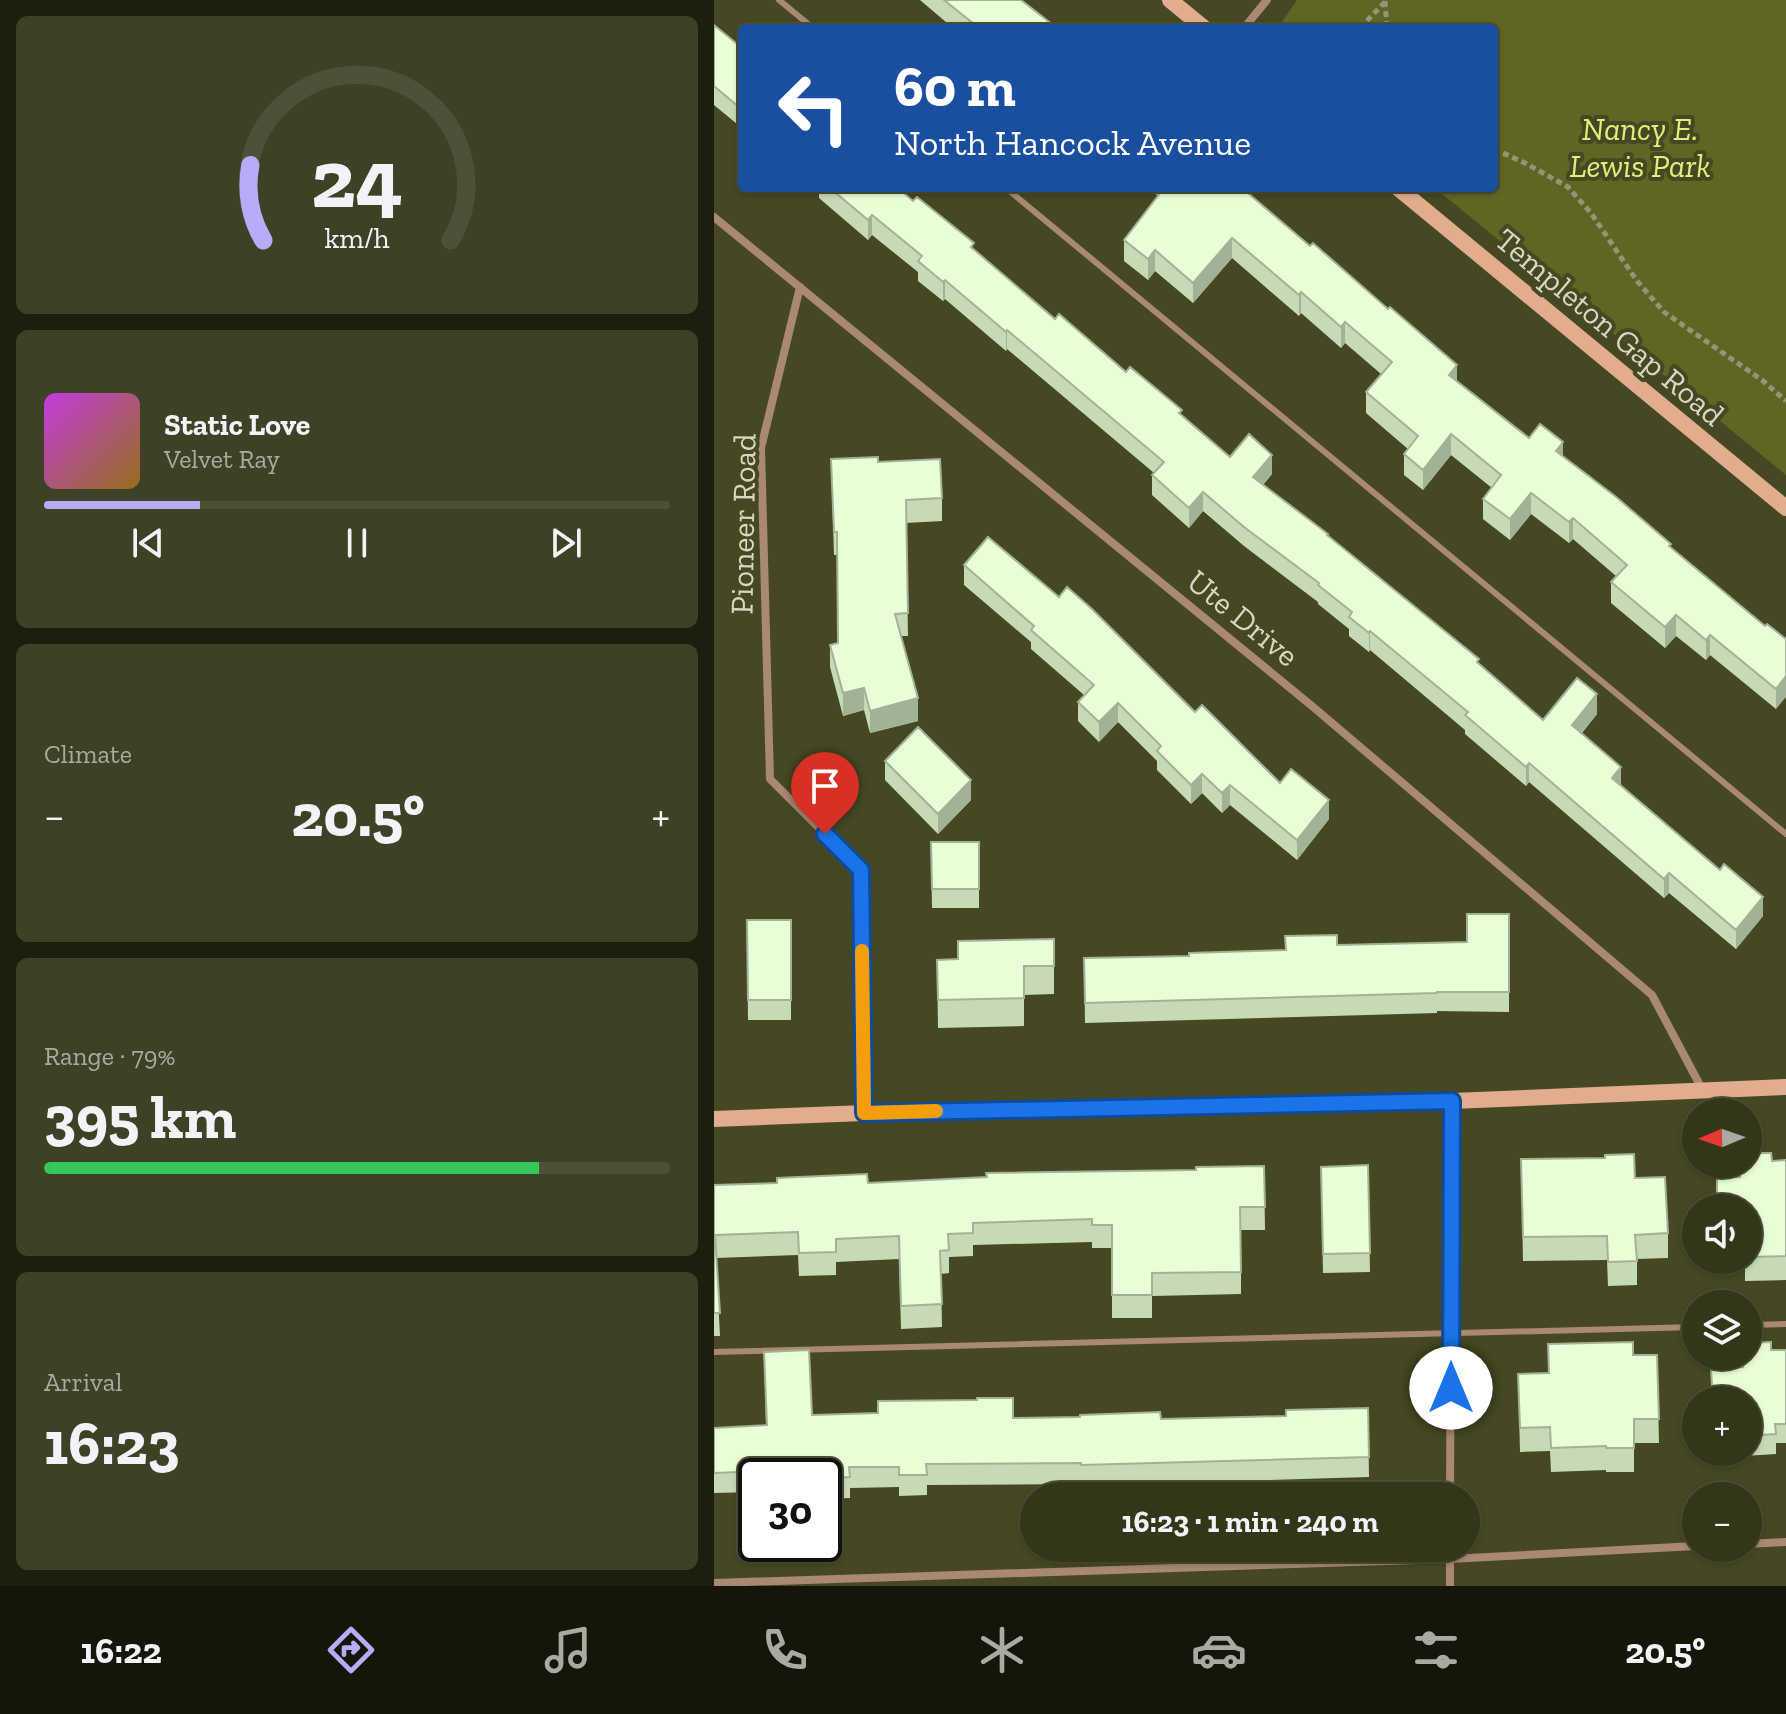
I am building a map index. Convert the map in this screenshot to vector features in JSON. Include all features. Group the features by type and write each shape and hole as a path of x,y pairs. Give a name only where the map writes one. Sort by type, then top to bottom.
{"street":[{"path":"1170,0 1199,24"},
{"path":"1247,24 1267,0"},
{"name":"Templeton Gap Road","path":"1403,192 1786,508"},
{"name":"Ute Drive","path":"714,217 1312,706 1652,995 1702,1090"},
{"name":"Pioneer Road","path":"800,287 761,448 770,779 861,870 864,1113"},
{"path":"714,1119 1452,1101 1786,1087"},
{"path":"1450,1482 1452,1101"},
{"path":"1762,1543 1786,1542"},
{"path":"1480,1557 1682,1547"},
{"path":"714,1583 1358,1562"},
{"path":"1450,1562 1450,1586"}],"lane":[{"path":"779,0 808,24"},
{"path":"1011,192 1786,834"},
{"path":"1762,1325 1786,1324"},
{"path":"714,1352 1682,1327"}],"path":[{"path":"1364,24 1385,1"},
{"path":"1385,1 1387,24"},
{"path":"1498,151 1568,187 1591,213 1637,281 1664,312 1762,380 1786,401"}],"green space":[{"name":"Nancy E. Lewis Park","path":"1297,0 1786,0 1786,475 1440,192 1498,192 1498,24 1281,24"}],"building":[{"path":"944,0 1021,0 1052,24 974,24"},
{"path":"714,25 738,45 738,106 714,86"},
{"path":"835,192 903,192 913,201 917,197 974,243 971,247 1055,319 1059,314 1126,372 1130,367 1182,410 1179,413 1230,457 1249,434 1272,455 1253,477 1328,534 1479,659 1477,662 1543,720 1577,678 1597,694 1572,725 1621,767 1612,778 1720,870 1724,864 1763,897 1736,930 1669,873 1664,879 1529,763 1526,767 1465,715 1468,712 1349,617 1352,612 1319,583 1203,492 1189,508 1152,475 1164,462 1007,330 918,261 922,256 872,215 868,220"},
{"path":"1161,192 1247,192 1310,246 1313,243 1457,365 1449,375 1529,438 1540,424 1563,442 1556,451 1615,496 1671,544 1669,546 1765,626 1767,624 1786,639 1786,676 1776,689 1710,635 1706,640 1676,615 1665,627 1611,582 1627,565 1573,518 1569,522 1531,493 1510,519 1483,499 1501,475 1451,434 1423,470 1404,454 1418,436 1366,392 1392,362 1345,322 1341,327 1301,292 1299,295 1232,238 1193,283 1155,250 1148,259 1124,240"},
{"path":"878,457 878,462 940,459 942,498 906,500 908,613 895,614 918,698 870,711 864,688 843,693 830,645 838,643 837,532 834,532 831,459"},
{"path":"988,537 1059,597 1067,587 1195,712 1202,705 1280,783 1291,769 1329,800 1297,840 1230,785 1222,793 1202,774 1191,785 1157,751 1161,746 1118,703 1099,722 1078,702 1094,685 1031,630 1034,626 964,565"},
{"path":"918,727 971,780 938,814 885,761"},
{"path":"931,842 979,842 979,889 932,889"},
{"path":"1467,914 1509,914 1509,992 1085,1003 1084,958 1286,950 1285,936 1337,935 1337,945 1467,942"},
{"path":"747,920 791,920 791,1000 748,1000"},
{"path":"1054,939 1054,966 1024,966 1024,998 938,1000 937,960 958,959 958,941"},
{"path":"1762,1153 1771,1153 1772,1161 1786,1160 1786,1256 1762,1257 1762,1194 1717,1194 1717,1178 1762,1178"},
{"path":"1634,1154 1635,1178 1665,1177 1668,1233 1635,1235 1637,1261 1608,1262 1607,1236 1523,1237 1521,1159 1605,1158 1605,1155"},
{"path":"1368,1165 1370,1253 1323,1254 1321,1167"},
{"path":"1264,1166 1265,1207 1240,1207 1241,1272 1152,1273 1152,1295 1112,1295 1112,1225 1092,1225 1092,1219 973,1223 973,1233 948,1234 949,1250 940,1251 942,1304 901,1306 899,1236 836,1239 836,1252 799,1253 798,1232 715,1235 720,1313 714,1313 714,1185 777,1183 777,1178 867,1174 868,1183 987,1177 986,1173"},
{"path":"1633,1342 1633,1355 1657,1355 1659,1419 1634,1419 1634,1448 1551,1448 1550,1427 1520,1428 1518,1374 1549,1373 1548,1344"},
{"path":"1762,1342 1771,1342 1771,1350 1786,1350 1786,1424 1775,1424 1776,1434 1762,1435 1762,1386 1712,1386 1711,1370 1762,1370"},
{"path":"809,1350 812,1415 878,1413 878,1401 977,1398 1013,1398 1013,1418 1160,1412 1161,1419 1286,1416 1286,1410 1368,1408 1369,1457 1081,1465 926,1464 927,1475 899,1475 899,1467 849,1467 850,1477 842,1477 842,1458 738,1458 738,1472 714,1473 714,1428 767,1425 764,1352"}],"slow traffic":[{"path":"862,951 864,1113 936,1111"}],"route":[{"path":"825,834 861,870 864,1113 1452,1101 1451,1388"}]}
